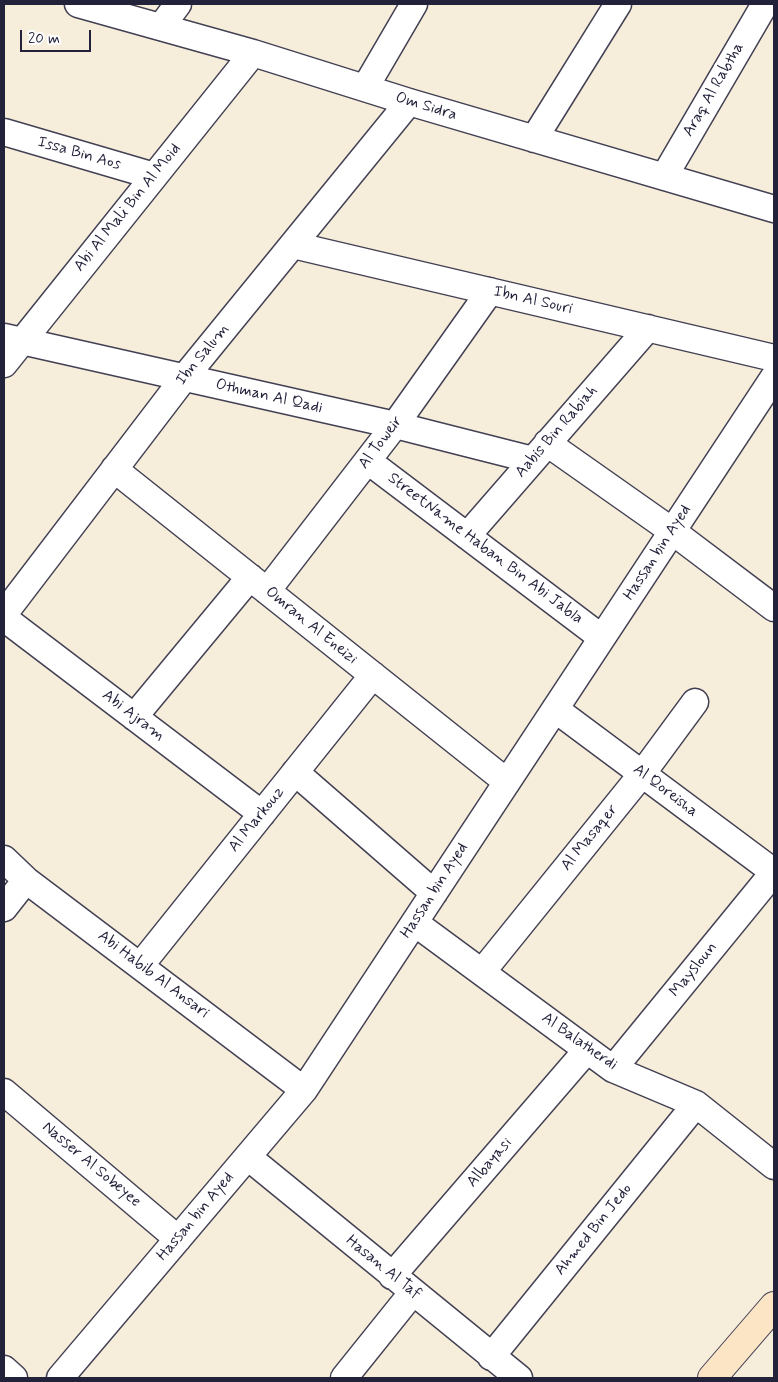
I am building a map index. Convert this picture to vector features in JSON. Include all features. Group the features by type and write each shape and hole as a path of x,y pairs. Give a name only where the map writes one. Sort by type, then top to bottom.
{"main road":[{"path":"712,1378 774,1306"}],"street":[{"name":"Om Sidra","path":"78,4 254,53 409,102 774,209"},
{"path":"161,27 178,4"},
{"path":"365,88 414,4"},
{"path":"534,139 618,4"},
{"name":"Araq Al Rabtha","path":"664,176 765,4"},
{"name":"Abi Al Mali Bin Al Moid","path":"4,364 13,339 154,176 254,53"},
{"name":"Ibn Salum","path":"4,614 184,378 409,102"},
{"name":"Issa Bin Aos","path":"4,132 154,176"},
{"name":"Ibn Al Souri","path":"293,245 774,358"},
{"name":"Al Toweir","path":"134,717 259,584 368,460 490,291"},
{"name":"Aabis Bin Rabiah","path":"467,536 648,328"},
{"name":"Othman Al Qadi","path":"13,339 395,425 540,452 672,531 774,608"},
{"name":"Hassan bin Ayed","path":"60,1378 304,1090 672,531 771,389"},
{"name":"StreetName Haban Bin Abi Jabla","path":"368,460 602,638"},
{"name":"Omran Al Eneizi","path":"114,469 507,782"},
{"name":"Abi Ajram","path":"4,618 262,814"},
{"name":"Al Markouz","path":"140,966 373,675"},
{"name":"Al Masaqer","path":"482,972 642,774 695,702"},
{"name":"Al Qoreisha","path":"555,709 774,872"},
{"path":"295,772 434,893"},
{"name":"Abi Habib Al Ansari","path":"4,859 26,880 304,1090"},
{"name":"Maysloun","path":"613,1069 774,872"},
{"path":"4,908 26,880"},
{"name":"Al Balatherdi","path":"414,922 613,1069 696,1104 774,1166"},
{"name":"Albayasi","path":"392,1276 587,1050"},
{"name":"Nasser Al Sobeyee","path":"4,1092 178,1239"},
{"name":"Ahmed Bin Jedo","path":"491,1356 696,1104"},
{"name":"Hasan Al Taf","path":"248,1157 519,1378"},
{"path":"344,1378 413,1292"},
{"path":"4,1369 14,1378"}]}
